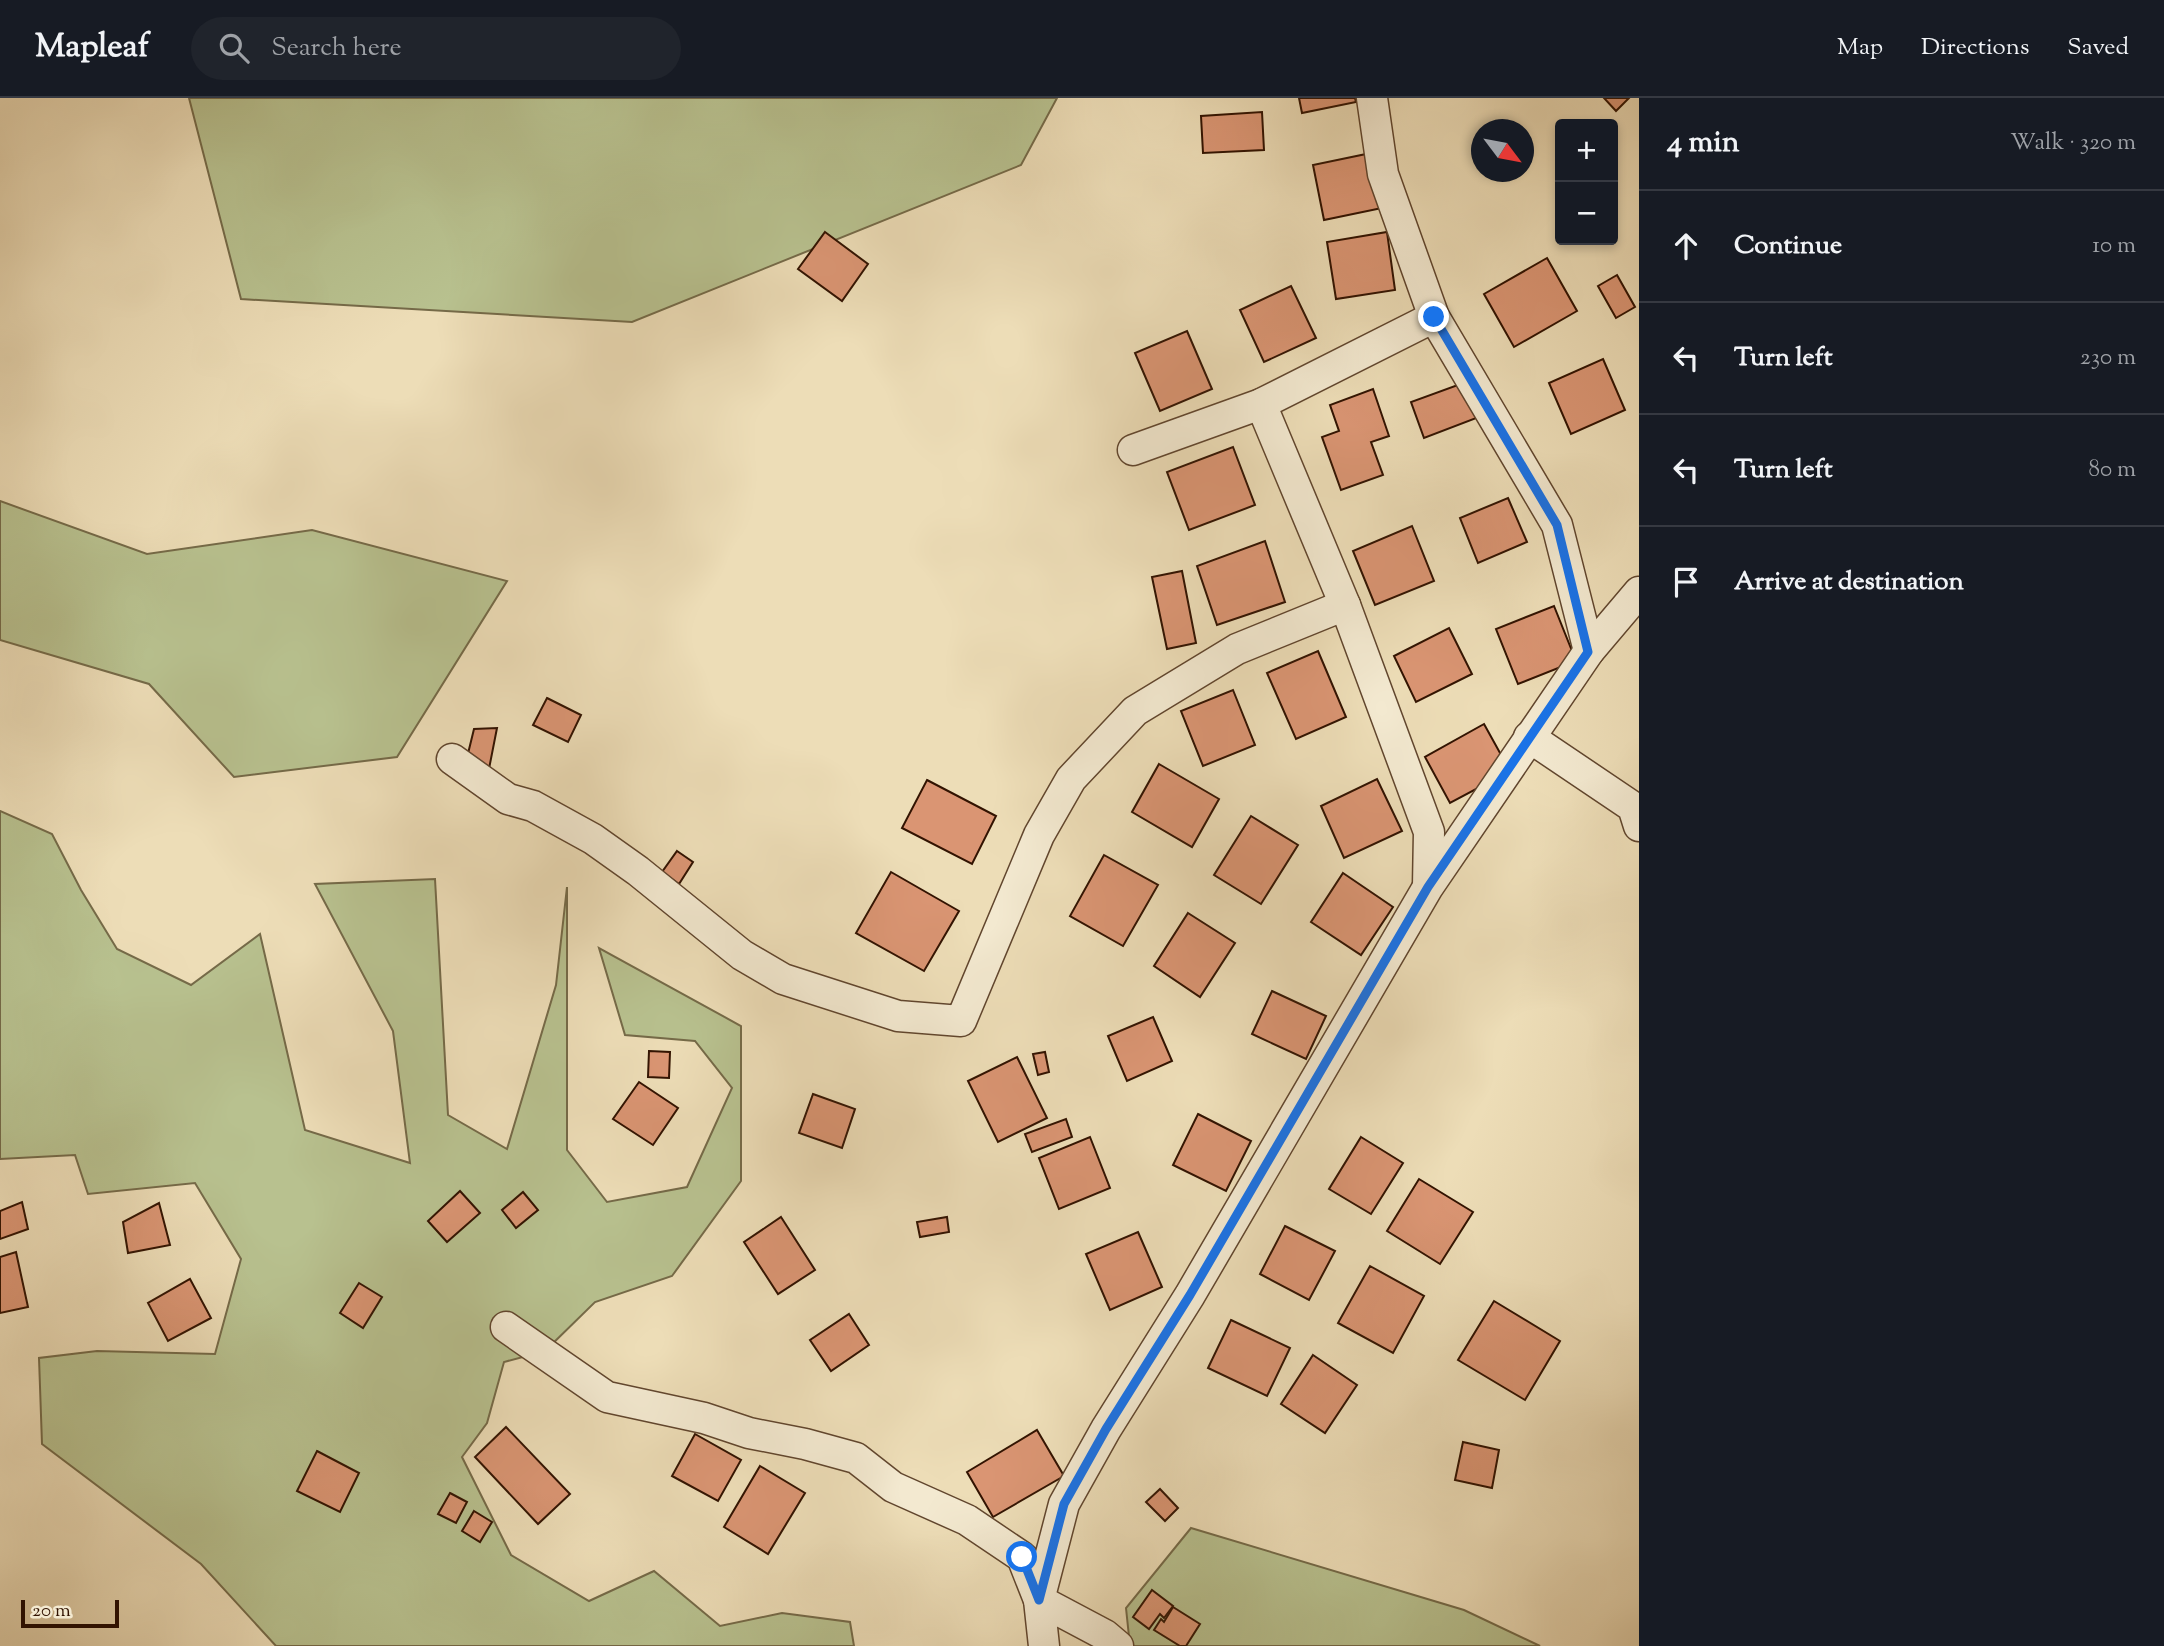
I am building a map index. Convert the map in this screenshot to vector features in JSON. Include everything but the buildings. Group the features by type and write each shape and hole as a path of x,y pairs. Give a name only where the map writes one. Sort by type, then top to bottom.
{"street":[{"path":"1372,98 1383,174 1434,317 1557,525 1588,652"},
{"path":"1133,450 1261,404 1434,317"},
{"path":"1261,404 1345,605 1429,832 1428,887"},
{"path":"1039,1600 1064,1504 1106,1429 1190,1295 1428,887 1588,652 1639,592"},
{"path":"452,759 508,799 533,806 593,839 638,871 742,955 783,979 898,1016 961,1021 1039,835 1071,779 1135,711 1237,649 1345,605"},
{"path":"1529,737 1633,807 1639,827"},
{"path":"506,1327 607,1396 856,1458 893,1487 968,1520 1022,1557 1039,1600 1044,1646"},
{"path":"1039,1600 1105,1635 1118,1646"}],"green space":[{"path":"189,98 1057,98 1021,165 632,322 241,299"},
{"path":"0,501 147,554 312,530 507,581 397,757 234,777 149,684 0,640"},
{"path":"0,811 52,834 81,890 117,949 191,985 260,934 305,1130 410,1163 393,1031 315,884 435,879 448,1115 507,1149 556,985 567,887 567,1150 607,1202 687,1187 732,1088 695,1041 625,1035 599,948 741,1026 741,1181 672,1276 595,1302 545,1351 504,1362 487,1423 462,1457 511,1555 589,1601 654,1571 720,1626 782,1613 850,1622 854,1646 276,1646 201,1564 42,1444 39,1358 97,1351 215,1354 241,1259 195,1183 88,1194 75,1155 0,1159"},
{"path":"1191,1528 1464,1610 1540,1646 1130,1646 1126,1608"}],"route":[{"path":"1022,1557 1039,1600 1064,1504 1106,1429 1190,1295 1428,887 1588,652 1557,525 1434,317"}]}
